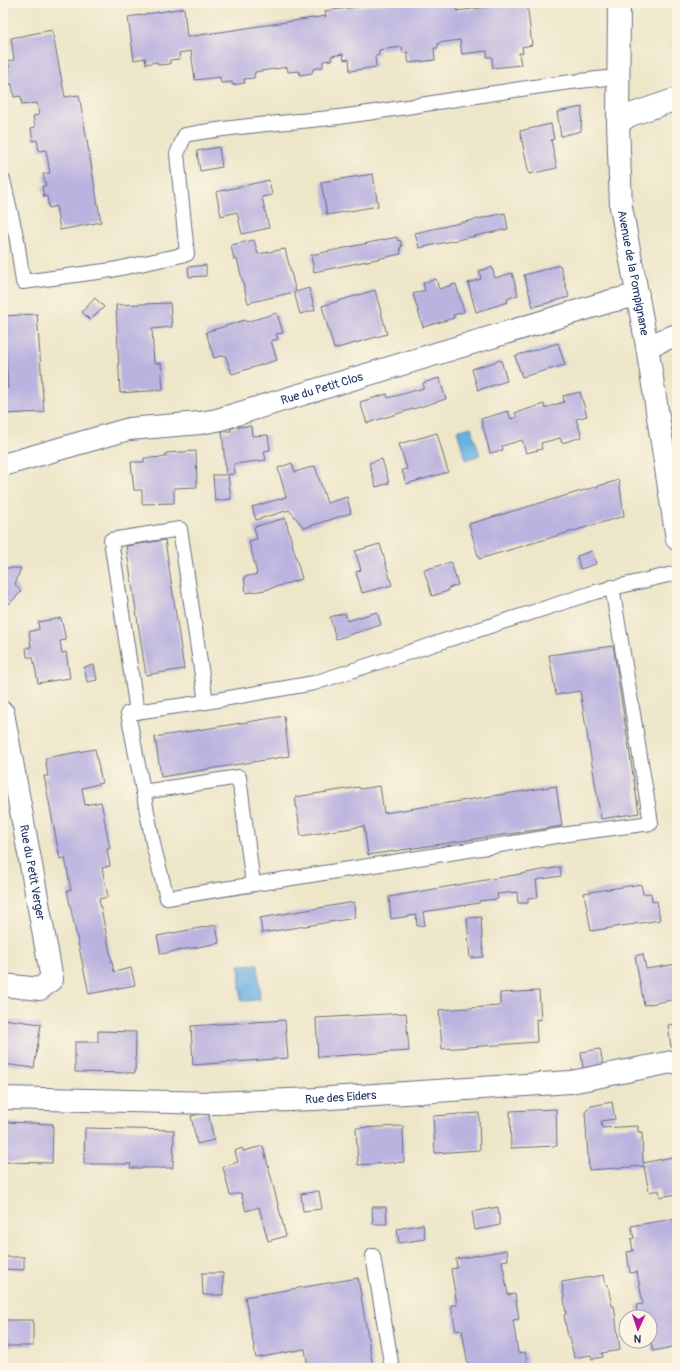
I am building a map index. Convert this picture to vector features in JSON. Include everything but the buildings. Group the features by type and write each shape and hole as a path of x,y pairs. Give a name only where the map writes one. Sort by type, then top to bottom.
{"street":[{"name":"Avenue de la Pompignane","path":"618,3 618,123 621,207 647,346 677,539"},
{"path":"618,123 630,115 677,99"},
{"name":"Rue du Petit Clos","path":"3,465 129,430 218,420 611,301 638,295"},
{"path":"647,346 677,335"},
{"name":"Rue du Petit Verger","path":"3,713 52,979 40,989 3,985"},
{"name":"Rue des Eiders","path":"3,1098 213,1103 315,1099 571,1082 677,1061"}],"lane":[{"path":"3,180 17,240 23,282 112,270 187,254 177,154 185,135 211,130 339,117 573,82 618,77"},
{"path":"137,712 111,540 180,529 206,702"},
{"path":"612,587 651,823 575,833 167,898 154,848 128,713 206,702 314,683 595,592 612,587 677,573"},
{"path":"143,792 239,777 253,884"},
{"path":"373,1256 392,1368"}],"water":[{"path":"471,427 480,455 466,460 457,431"},
{"path":"258,964 260,1000 241,1001 239,965"}]}
